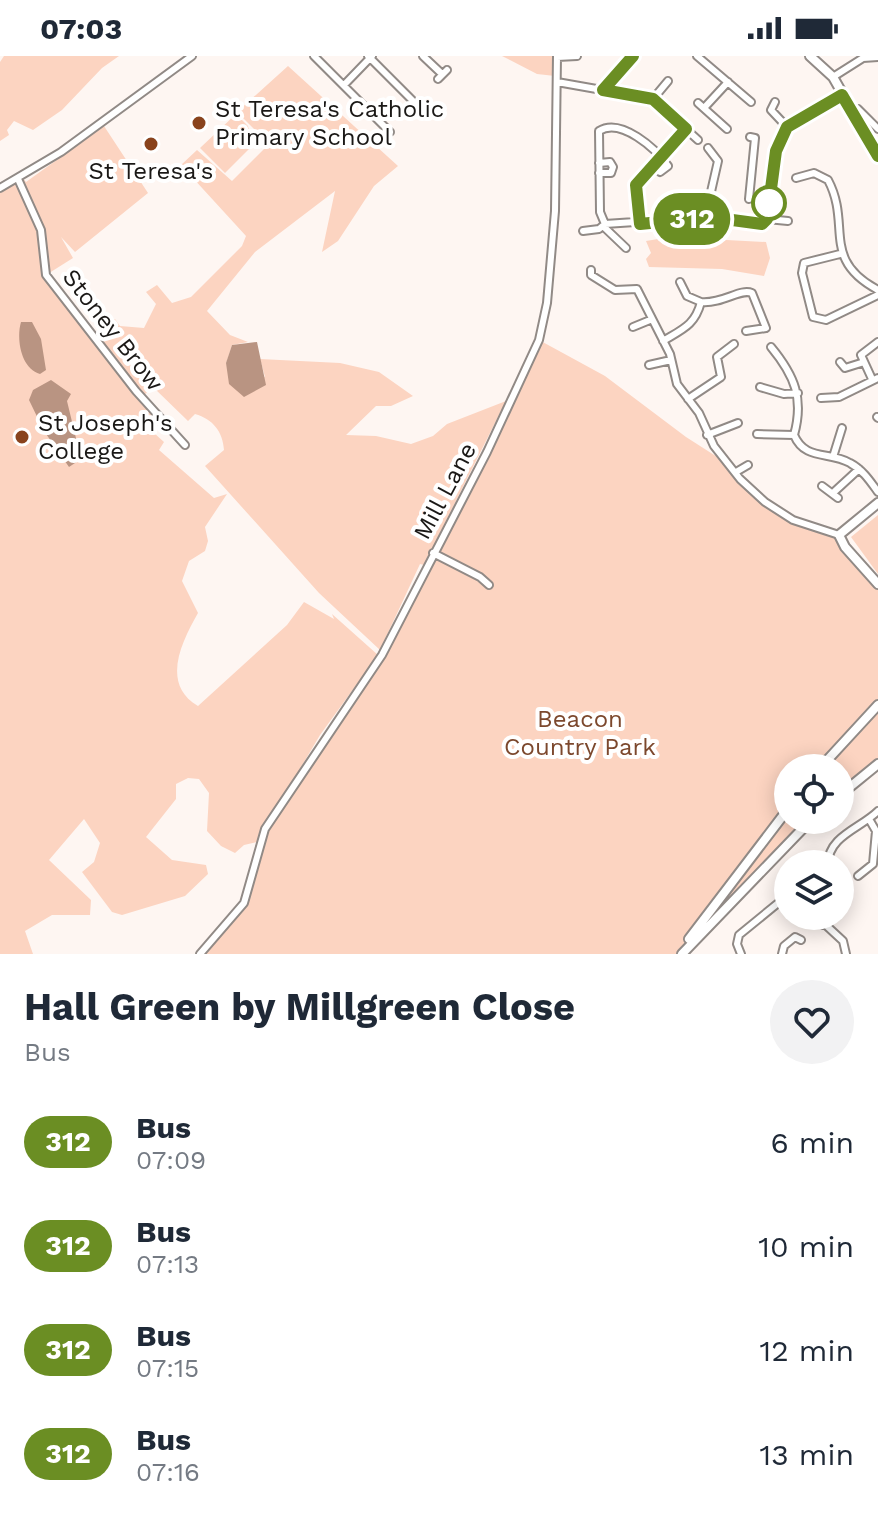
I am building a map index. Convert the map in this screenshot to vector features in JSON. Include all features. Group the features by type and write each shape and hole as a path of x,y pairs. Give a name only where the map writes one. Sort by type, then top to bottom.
{"main road":[{"path":"810,56 833,77 878,156"},
{"path":"878,503 839,535 845,547 878,584"},
{"path":"833,754 878,705"},
{"path":"854,784 878,764"},
{"path":"680,954 774,828"},
{"path":"680,954 797,834"}],"street":[{"path":"0,188 61,152 192,56"},
{"path":"314,56 390,132"},
{"path":"423,56 442,75"},
{"path":"557,56 576,59"},
{"name":"Mill Lane","path":"200,954 244,903 265,829 382,655 487,452 539,340 547,303 555,202 557,56"},
{"path":"603,90 633,56"},
{"path":"697,56 751,102"},
{"path":"833,77 868,56 877,57 878,67"},
{"path":"344,85 370,57 417,105"},
{"path":"653,99 668,81"},
{"path":"557,82 653,99 698,140"},
{"path":"727,129 701,106 728,82"},
{"path":"767,219 776,151 787,127 842,95"},
{"path":"771,107 787,127"},
{"path":"858,109 878,129"},
{"path":"626,248 604,226 600,212 599,131 615,126 625,129 667,164 663,172 653,166"},
{"path":"640,224 635,189 686,129"},
{"path":"749,200 754,137"},
{"path":"705,218 718,161 708,148"},
{"path":"599,163 610,162 613,167 611,173 599,173"},
{"path":"753,169 772,172"},
{"path":"796,178 814,173 828,180 837,208 840,254 878,292 826,320 813,317 802,273 804,263 840,254"},
{"name":"Stoney Brow","path":"20,178 41,230 46,275 136,391 185,445"},
{"path":"583,231 604,226 705,218 758,224 767,219 788,221"},
{"path":"588,271 615,290 635,287 663,341 677,384 699,413 707,435 750,490 777,510 810,528 839,535"},
{"path":"680,281 687,296 701,302 717,304 749,291 755,296 767,329 746,331"},
{"path":"867,284 867,300"},
{"path":"663,341 694,323 701,302"},
{"path":"632,327 650,320"},
{"path":"861,363 863,352 878,342"},
{"path":"688,399 721,377 715,356 734,346"},
{"path":"771,347 797,378 800,415 794,435"},
{"path":"649,365 671,360"},
{"path":"843,367 861,363"},
{"path":"823,396 839,397 875,378 861,363"},
{"path":"759,386 784,394 798,393"},
{"path":"707,435 735,421"},
{"path":"833,457 841,430 850,434"},
{"path":"759,431 794,435 807,453 833,457 859,469 878,492"},
{"path":"736,472 749,465"},
{"path":"822,486 836,495 859,469"},
{"path":"433,553 480,577 489,585"},
{"path":"832,850 838,841 878,811"},
{"path":"859,873 873,864 876,831 869,819"},
{"path":"741,954 737,944 739,935 774,906"},
{"path":"829,930 843,941 846,954"},
{"path":"782,954 784,946 795,937 801,940"}],"green space":[{"path":"4,56 119,56 102,68 62,110 33,130 14,121 7,130 9,135 0,141 0,62"},
{"path":"502,56 555,56 555,76 537,74"},
{"path":"288,66 398,166 374,186 338,241 322,252 335,191 255,252 207,311 230,335 248,342 232,345 226,364 265,377 260,359 340,363 379,372 413,396 391,406 376,406 346,435 376,436 411,444 433,436 447,424 506,401 424,565 420,564 380,650 319,593 205,466 224,450 216,427 195,414 188,421 153,387 142,397 155,412 144,424 164,442 159,450 214,498 227,494 205,527 208,541 205,551 189,561 182,581 198,613 178,662 177,675 187,697 198,706 287,625 304,602 334,619 332,614 378,655 320,735 257,842 244,845 235,853 221,846 207,831 209,793 199,779 188,778 176,784 176,799 146,837 172,860 206,865 208,874 185,896 122,915 112,912 82,872 94,862 100,843 84,819 49,860 91,900 90,915 52,915 25,931 33,954 0,954 0,188 22,177 26,182 104,126 148,193 75,252 61,237 73,258 46,275 95,339 115,319 120,326 144,328 156,304 146,292 157,285 172,303 191,297 242,246 246,236 181,165 197,150 232,181 269,144 237,112"},
{"path":"236,114 248,126 252,146 225,173 200,148"},
{"path":"670,237 766,242 770,258 764,276 722,269 649,267 646,259 651,253 646,241"},
{"name":"Beacon Country Park","path":"539,340 605,376 722,460 750,490 793,520 839,535 878,584 878,705 833,754 774,754 774,828 679,954 200,954 244,903 265,829 382,655 487,452"},
{"path":"878,515 878,574 851,537"},
{"path":"878,708 878,760 854,780 854,754 836,754"},
{"path":"774,832 793,834 774,850 701,930"}],"shaded area":[{"path":"21,322 32,322 41,339 46,370 40,374 24,360 19,337"},
{"path":"257,342 266,385 244,397 229,384 226,363 232,345"},
{"path":"51,380 71,394 67,401 81,459 69,467 44,431 29,400 33,390"}],"bus line":[{"name":"312","path":"633,56 603,90 653,99 686,129 636,185 640,224 710,217 762,224 767,219 776,151 787,127 842,95 878,156"}],"place":[{"name":"St Teresa's Catholic Primary School","path":"199,123"},
{"name":"St Teresa's","path":"151,144"},
{"name":"St Joseph's College","path":"22,437"}]}
